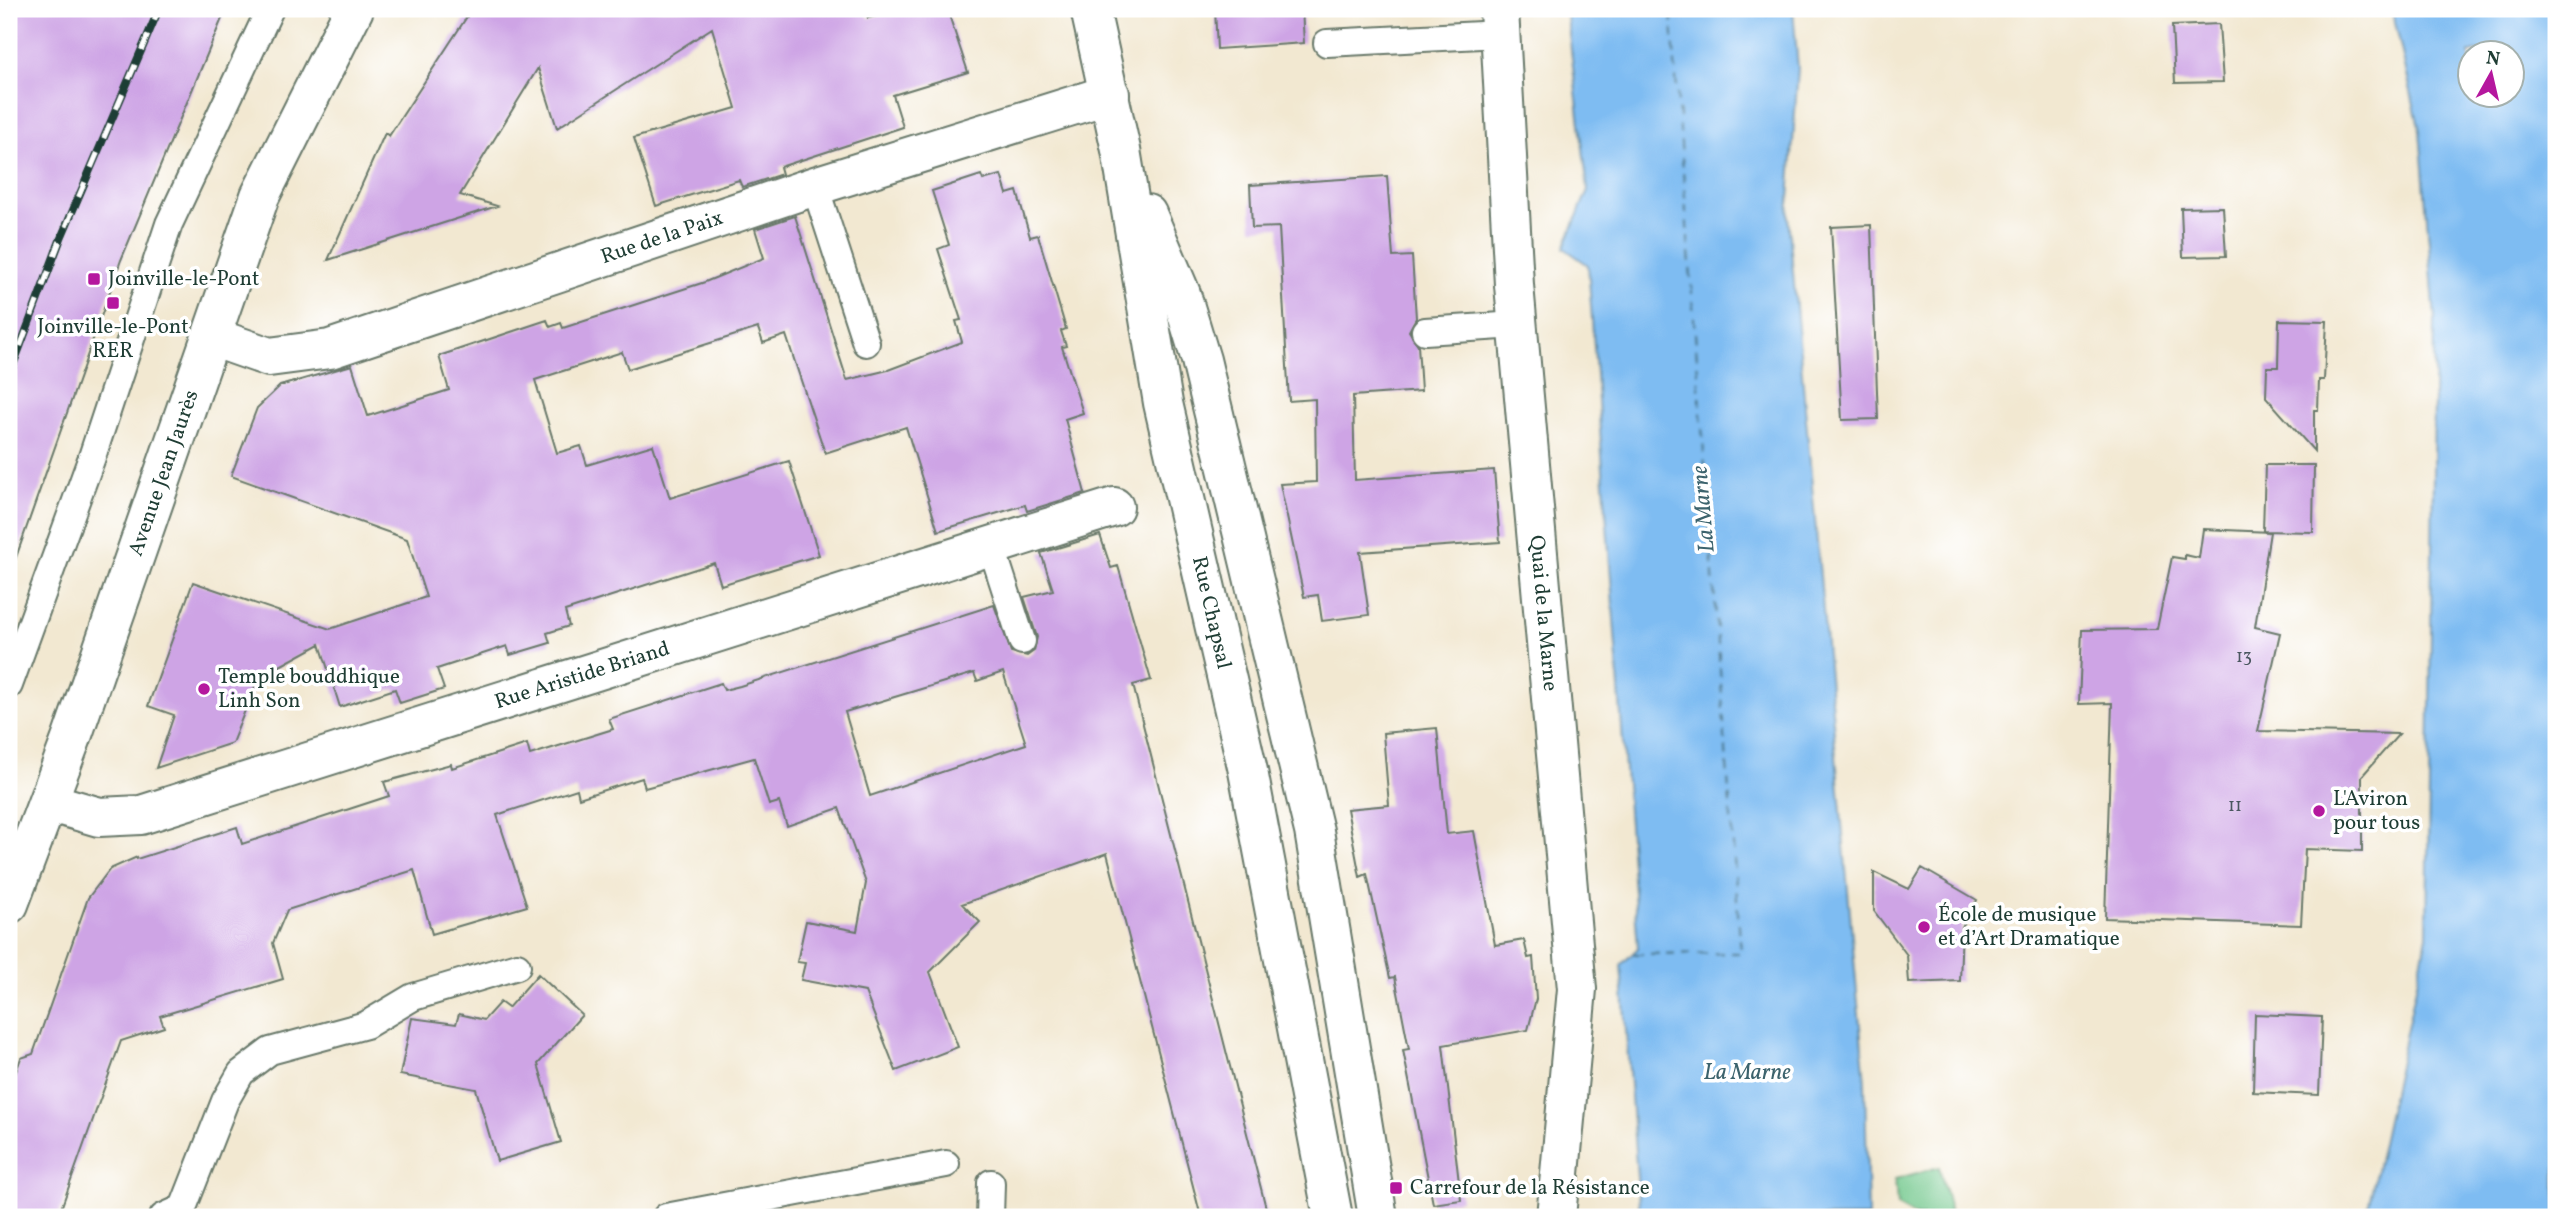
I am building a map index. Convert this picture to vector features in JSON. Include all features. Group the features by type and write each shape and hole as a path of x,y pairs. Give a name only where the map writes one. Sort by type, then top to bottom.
{"main road":[{"name":"Avenue Jean Jaurès","path":"9,904 48,802 260,196 354,9"},
{"name":"Rue Chapsal","path":"1090,9 1121,150 1163,403 1248,771 1333,1217"},
{"name":"Quai de la Marne","path":"1499,22 1517,325 1577,989 1556,1217"},
{"name":"Rue de la Paix","path":"212,337 269,357 330,349 815,186 1110,94"},
{"path":"1121,150 1181,294 1201,360 1314,831 1378,1217"},
{"name":"Rue Aristide Briand","path":"48,802 99,817 141,815 1114,507"}],"lane":[{"path":"9,685 92,457 169,223 270,9"},
{"path":"1327,43 1499,22"},
{"path":"815,186 866,343"},
{"path":"1425,331 1517,325"},
{"path":"992,545 1023,641"},
{"path":"163,1217 183,1208 225,1101 241,1073 270,1051 366,1025 413,997 517,966"},
{"path":"666,1217 946,1164"},
{"path":"990,1217 991,1183"}],"green space":[{"path":"1939,1167 1952,1217 1917,1217 1897,1206 1895,1179"}],"water":[{"name":"La Marne","path":"1566,9 1793,9 1798,68 1788,216 1865,1082 1868,1217 1640,1217 1621,965 1638,948 1588,265 1564,248 1588,190"},
{"path":"2392,9 2556,9 2556,1217 2366,1217 2427,936 2435,319 2420,131"}],"building":[{"path":"9,9 226,9 121,260 14,563 9,562"},
{"path":"472,9 865,9 868,18 906,9 947,9 968,72 893,95 903,127 780,167 782,174 742,187 739,180 656,206 634,138 736,108 712,28 557,128 538,68 460,195 497,206 328,260 385,133 389,136"},
{"path":"1215,9 1302,9 1304,43 1217,49"},
{"path":"2219,24 2223,82 2175,83 2172,26"},
{"path":"981,175 983,180 1001,175 1007,194 1017,191 1030,237 1038,235 1066,329 1061,331 1066,346 1062,347 1083,413 1065,419 1085,493 1027,511 1025,505 938,531 906,427 825,453 786,335 763,343 758,328 628,369 622,352 535,380 557,453 581,446 587,465 653,445 670,498 789,461 819,555 721,585 714,563 565,611 569,626 547,633 550,643 510,655 507,646 437,669 444,689 400,703 395,689 340,707 320,644 258,678 232,743 156,768 174,715 148,706 193,582 330,629 426,597 407,539 231,476 257,408 280,386 352,365 368,416 449,390 439,356 547,320 550,327 561,323 563,328 705,282 764,258 755,229 795,216 847,380 888,370 962,342 956,321 961,320 938,249 949,245 932,191"},
{"path":"1387,176 1393,257 1412,256 1416,318 1409,331 1418,345 1421,391 1353,396 1355,480 1494,470 1500,542 1360,552 1369,615 1322,621 1318,595 1304,597 1280,484 1316,482 1315,399 1289,401 1279,227 1252,228 1250,185"},
{"path":"2223,207 2226,256 2183,257 2181,208"},
{"path":"1871,225 1878,419 1842,420 1831,227"},
{"path":"2279,320 2327,321 2324,380 2319,380 2318,410 2314,410 2314,451 2266,397 2267,367 2278,367"},
{"path":"2265,465 2314,465 2313,532 2263,531"},
{"path":"2203,529 2270,532 2255,627 2280,633 2258,731 2399,734 2362,776 2362,851 2305,849 2301,925 2105,918 2112,703 2079,704 2082,630 2157,629 2172,557 2185,559 2185,555 2199,558"},
{"path":"1100,535 1111,568 1118,566 1151,680 1133,685 1267,1212 1244,1217 1201,1217 1107,853 962,904 980,922 930,972 958,1047 896,1071 865,992 801,980 805,963 797,962 806,921 857,931 866,883 839,808 787,826 779,802 769,805 754,758 645,788 642,778 579,798 577,789 497,815 527,906 432,934 414,870 287,910 273,943 283,979 160,1016 164,1027 121,1041 58,1217 9,1217 9,1091 21,1058 33,1054 88,898 110,869 137,857 237,827 242,844 389,796 384,782 451,764 452,768 527,744 530,755 613,729 609,719 721,683 724,690 740,686 994,605 1011,652 1027,656 1034,651 1037,637 1024,597 1053,590 1041,553","holes":["1003,672 1026,744 870,796 845,712 974,673 977,681"]},
{"path":"1437,728 1447,834 1474,831 1495,945 1524,940 1528,958 1533,957 1536,999 1528,1030 1443,1045 1461,1200 1433,1204 1403,1050 1409,1049 1395,977 1390,978 1367,874 1360,877 1347,809 1389,805 1383,733"},
{"name":"École de musique et d’Art Dramatique","path":"1922,868 1977,900 1962,927 1960,981 1909,983 1907,955 1874,911 1874,872 1909,889"},
{"path":"538,974 582,1015 538,1064 561,1142 497,1161 476,1089 400,1075 412,1018 456,1024 459,1014 484,1020 500,1002 508,1008"},
{"path":"2255,1014 2322,1017 2319,1095 2253,1092"}],"ferry route":[{"path":"1634,954 1741,953 1671,9"}],"railway":[{"path":"9,376 61,238 159,9"}],"place":[{"name":"Joinville-le-Pont","path":"94,279"},
{"name":"Joinville-le-Pont RER","path":"113,303"},
{"name":"Temple bouddhique Linh Son","path":"204,689"},
{"name":"L'Aviron pour tous","path":"2319,811"},
{"name":"École de musique et d’Art Dramatique","path":"1924,927"},
{"name":"Carrefour de la Résistance","path":"1396,1188"}]}
